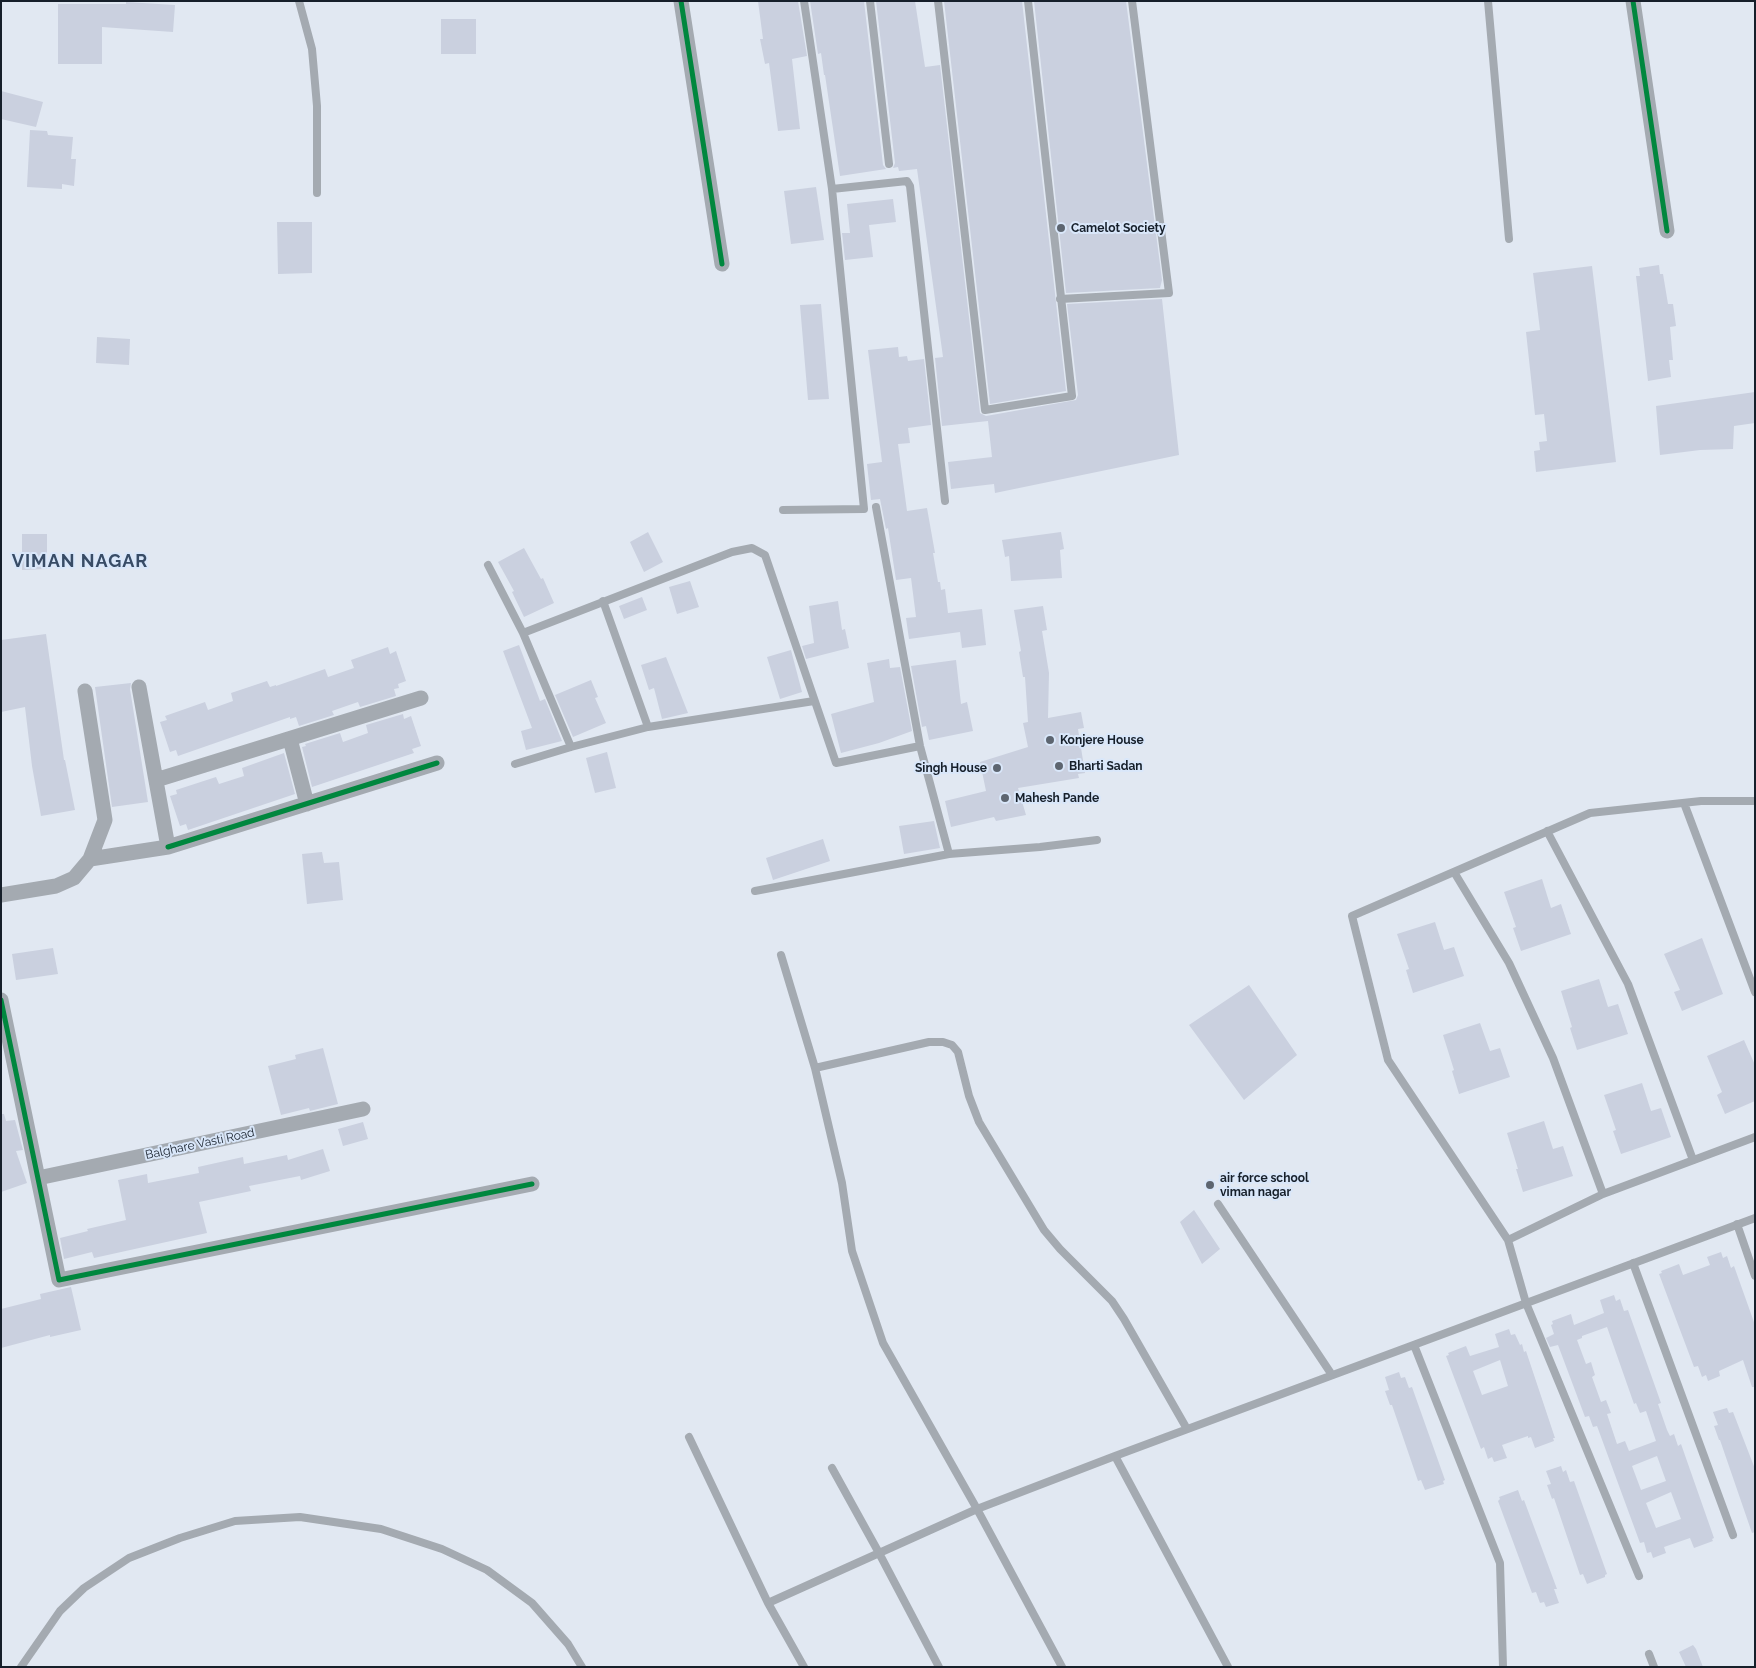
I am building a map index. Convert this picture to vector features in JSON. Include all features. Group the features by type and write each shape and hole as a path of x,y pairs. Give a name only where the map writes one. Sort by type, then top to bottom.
{"street":[{"path":"681,1 722,264"},
{"path":"1633,1 1667,231"},
{"path":"139,687 168,846"},
{"path":"1,895 56,886 74,878 90,859 105,820 85,691"},
{"path":"156,780 422,698"},
{"path":"290,739 307,804"},
{"path":"90,859 168,846 437,764"},
{"path":"1,1000 59,1280 532,1184"},
{"name":"Balghare Vasti Road","path":"38,1178 362,1109"}],"lane":[{"path":"299,1 312,49 318,106 317,193"},
{"path":"783,510 864,509 832,189 804,1"},
{"path":"870,1 889,164"},
{"path":"938,1 986,410 1072,396 1028,1"},
{"path":"1060,299 1169,293 1132,1"},
{"path":"1488,1 1509,239"},
{"path":"832,189 906,181 910,186 944,501"},
{"path":"876,507 920,746 948,854"},
{"path":"523,633 732,552 752,548 765,555 836,764 920,746"},
{"path":"488,565 523,633 571,747"},
{"path":"603,601 648,727"},
{"path":"516,764 571,747 648,727 814,701"},
{"path":"1639,1576 1526,1303 1508,1240 1388,1060 1352,916 1590,813 1701,801 1755,801"},
{"path":"1684,803 1755,992"},
{"path":"1547,831 1628,984 1693,1160"},
{"path":"755,891 948,854 1040,847 1097,840"},
{"path":"1454,872 1509,963 1553,1058 1603,1194"},
{"path":"780,955 815,1068 842,1183 852,1252 883,1343 977,1509 1062,1667"},
{"path":"815,1068 929,1042 943,1042 952,1045 958,1052 969,1096 978,1122 1044,1230 1060,1249 1112,1301 1187,1429"},
{"path":"1508,1240 1603,1194 1755,1137"},
{"path":"1218,1204 1332,1375"},
{"path":"768,1603 977,1509 1755,1218"},
{"path":"1737,1224 1755,1276"},
{"path":"1633,1263 1732,1535"},
{"path":"1414,1345 1500,1563 1504,1667"},
{"path":"689,1437 768,1603 804,1667"},
{"path":"1115,1456 1228,1667"},
{"path":"832,1468 939,1667"},
{"path":"21,1667 60,1611 84,1588 129,1558 180,1538 235,1521 300,1517 381,1529 442,1549 487,1570 532,1603 568,1644 582,1667"},
{"path":"1649,1654 1654,1667"}],"building":[{"path":"758,1 798,1 807,56 792,59 800,129 778,131 769,63 765,64 760,39 763,39"},
{"path":"810,1 864,1 883,165 886,169 840,176 825,75 821,53 818,54"},
{"path":"876,1 915,1 925,67 940,65 980,413 986,416 1076,400 1078,395 1067,304 1162,299 1179,455 995,493 994,484 951,489 948,462 992,457 988,421 942,426 935,358 943,357 917,169 899,171 898,167 893,168 895,163"},
{"path":"944,1 1022,1 1066,391 990,404"},
{"path":"1034,1 1126,1 1162,280 1160,288 1066,293"},
{"path":"126,2 175,5 173,32 102,27 102,64 58,64 58,4 126,4"},
{"path":"441,19 476,19 476,54 441,54"},
{"path":"1,91 43,102 36,127 1,119"},
{"path":"30,130 47,131 48,135 73,137 71,159 76,159 74,186 62,184 62,189 27,187"},
{"path":"816,187 824,240 791,244 784,191"},
{"path":"893,199 896,222 869,225 873,257 845,260 842,233 850,233 847,204"},
{"path":"277,222 312,222 312,273 278,274"},
{"path":"1659,265 1660,274 1663,274 1668,304 1673,304 1676,326 1670,327 1673,360 1669,360 1671,377 1648,381 1636,276 1640,276 1639,268"},
{"path":"1592,266 1616,462 1536,472 1534,451 1540,450 1539,442 1547,441 1544,414 1535,415 1526,332 1540,330 1533,273"},
{"path":"821,304 829,399 808,400 800,305"},
{"path":"97,337 130,339 129,365 96,363"},
{"path":"898,347 899,357 907,356 908,361 924,359 931,425 908,428 910,443 898,444 907,511 927,508 938,582 940,582 941,590 945,589 948,613 982,609 986,645 962,648 960,632 909,639 906,618 916,617 911,578 896,580 888,528 886,529 880,499 871,500 867,464 882,462 868,350"},
{"path":"1755,392 1755,423 1734,426 1733,449 1700,450 1660,455 1656,406"},
{"path":"648,532 663,562 644,572 630,542"},
{"path":"1061,532 1064,549 1060,550 1062,578 1011,581 1009,556 1005,557 1002,540"},
{"path":"22,534 47,534 47,569 22,570"},
{"path":"524,548 541,579 543,578 554,603 524,617 512,592 514,591 498,562"},
{"path":"690,581 699,607 677,614 669,587"},
{"path":"642,597 647,610 624,619 619,606"},
{"path":"838,601 842,630 845,629 849,648 806,659 802,646 814,643 809,606"},
{"path":"1043,606 1047,630 1042,631 1049,673 1048,718 1081,712 1084,728 1078,729 1085,773 1078,774 1079,778 1018,788 1026,815 996,821 994,817 951,827 945,801 986,791 980,762 1028,747 1023,723 1028,722 1025,677 1023,677 1014,610"},
{"path":"46,634 64,760 75,810 41,816 32,766 25,707 1,712 1,640"},
{"path":"519,645 540,701 545,699 562,741 526,750 521,731 532,728 503,651"},
{"path":"388,647 390,654 396,651 406,681 398,684 399,688 394,689 396,696 360,707 358,702 332,711 334,715 299,726 296,717 290,719 290,717 178,756 176,750 170,752 160,722 167,720 165,716 205,702 208,710 233,701 231,693 267,681 270,687 276,686 325,669 328,677 354,668 351,660"},
{"path":"791,650 802,692 780,699 767,657"},
{"path":"666,657 688,713 662,719 654,688 649,690 641,665"},
{"path":"889,659 890,668 900,667 912,731 879,743 841,753 831,714 874,702 867,663"},
{"path":"956,660 961,704 967,702 973,731 929,740 926,726 922,727 911,666"},
{"path":"591,680 598,697 595,698 606,723 573,737 555,695"},
{"path":"131,683 130,689 148,802 112,807 95,687"},
{"path":"403,714 404,719 411,716 421,746 412,749 414,753 312,787 302,747 306,746 305,744 340,733 343,742 368,733 366,725"},
{"path":"607,752 616,788 595,793 586,758"},
{"path":"284,753 295,794 188,830 186,824 180,826 170,796 177,794 176,790 216,777 219,784 244,776 242,768"},
{"path":"934,821 940,848 904,854 899,826"},
{"path":"823,839 830,861 773,880 766,858"},
{"path":"322,852 324,863 339,862 343,900 307,904 302,854"},
{"path":"1542,879 1551,908 1561,904 1571,934 1521,951 1513,928 1516,927 1504,892"},
{"path":"1435,922 1444,950 1454,947 1464,976 1413,993 1406,970 1409,969 1397,934"},
{"path":"1702,938 1723,994 1682,1011 1674,992 1680,990 1664,954"},
{"path":"53,948 58,974 16,980 12,954"},
{"path":"1599,979 1608,1007 1618,1004 1628,1034 1577,1050 1561,991"},
{"path":"1249,985 1297,1055 1244,1100 1189,1025"},
{"path":"1480,1023 1490,1051 1500,1048 1510,1077 1459,1094 1443,1035"},
{"path":"1744,1040 1755,1065 1755,1101 1725,1114 1717,1095 1722,1092 1707,1056"},
{"path":"323,1048 338,1104 310,1111 309,1108 281,1115 268,1066 296,1059 295,1055"},
{"path":"1642,1083 1651,1111 1661,1108 1671,1137 1621,1154 1613,1131 1616,1130 1604,1095"},
{"path":"1,1114 4,1114 6,1121 15,1120 23,1150 16,1151 27,1183 1,1192"},
{"path":"1544,1121 1553,1149 1563,1146 1573,1176 1523,1192 1507,1133"},
{"path":"363,1122 368,1139 343,1146 338,1129"},
{"path":"323,1149 330,1171 301,1180 300,1176 249,1186 251,1191 199,1202 207,1233 94,1258 92,1252 64,1259 60,1238 88,1231 87,1229 126,1220 118,1180 147,1174 148,1183 199,1173 198,1167 243,1157 244,1164 287,1155 288,1160"},
{"path":"1194,1210 1220,1249 1202,1264 1180,1222"},
{"path":"1721,1252 1723,1258 1727,1256 1731,1268 1734,1266 1755,1325 1755,1387 1752,1387 1743,1360 1719,1371 1720,1376 1708,1381 1706,1375 1702,1377 1698,1366 1694,1367 1659,1274 1662,1273 1661,1271 1679,1264 1683,1275 1710,1265 1707,1257"},
{"path":"71,1287 81,1330 50,1337 50,1335 1,1348 1,1309 41,1299 40,1294"},
{"path":"1614,1295 1616,1301 1620,1299 1624,1311 1628,1310 1661,1403 1658,1404 1667,1430 1670,1436 1674,1434 1678,1446 1681,1444 1714,1538 1712,1539 1713,1541 1694,1548 1690,1538 1664,1547 1666,1553 1653,1558 1651,1552 1647,1553 1644,1542 1640,1543 1597,1426 1593,1427 1589,1416 1585,1417 1558,1345 1550,1347 1546,1338 1554,1334 1551,1325 1553,1324 1552,1321 1571,1314 1574,1325 1604,1313 1600,1300","holes":["1607,1327 1634,1404 1636,1403 1640,1413 1646,1411 1656,1441 1629,1451 1625,1441 1617,1444 1607,1414 1611,1413 1606,1400 1601,1402 1592,1377 1595,1375 1591,1362 1586,1364 1577,1340 1582,1338 1582,1336","1657,1456 1666,1481 1641,1490 1632,1466","1671,1492 1681,1519 1656,1528 1646,1503"]},
{"path":"1509,1329 1511,1335 1515,1334 1520,1345 1522,1344 1555,1438 1553,1438 1554,1441 1535,1448 1531,1437 1528,1438 1528,1436 1502,1445 1507,1458 1494,1462 1492,1457 1488,1459 1484,1447 1481,1449 1446,1356 1449,1355 1448,1353 1466,1346 1470,1356 1499,1347 1495,1334","holes":["1500,1360 1508,1386 1482,1395 1473,1371"]},
{"path":"1399,1372 1401,1378 1405,1377 1409,1388 1412,1387 1445,1480 1443,1481 1444,1484 1425,1490 1421,1480 1418,1481 1392,1405 1390,1405 1385,1391 1389,1390 1385,1377"},
{"path":"1727,1408 1729,1413 1733,1412 1755,1469 1755,1532 1752,1533 1714,1426 1718,1425 1713,1412"},
{"path":"1561,1466 1563,1472 1566,1470 1570,1482 1574,1481 1607,1574 1605,1577 1587,1584 1583,1574 1580,1575 1554,1498 1552,1499 1547,1485 1551,1484 1546,1471"},
{"path":"1518,1490 1522,1501 1524,1500 1557,1589 1554,1589 1559,1603 1546,1607 1544,1602 1540,1603 1536,1592 1532,1593 1498,1501 1499,1497"},
{"path":"1693,1645 1703,1667 1686,1667 1679,1652"}],"cycle path":[{"path":"681,1 722,264"},
{"path":"1633,1 1667,231"},
{"path":"168,847 437,763"},
{"path":"1,1000 59,1280 532,1184"}],"place":[{"name":"Camelot Society","path":"1061,228"},
{"name":"Konjere House","path":"1050,740"},
{"name":"Bharti Sadan","path":"1059,766"},
{"name":"Singh House","path":"997,768"},
{"name":"Mahesh Pande","path":"1005,798"},
{"name":"air force school viman nagar","path":"1210,1185"}],"district":[{"name":"VIMAN NAGAR","path":"80,562"}]}
